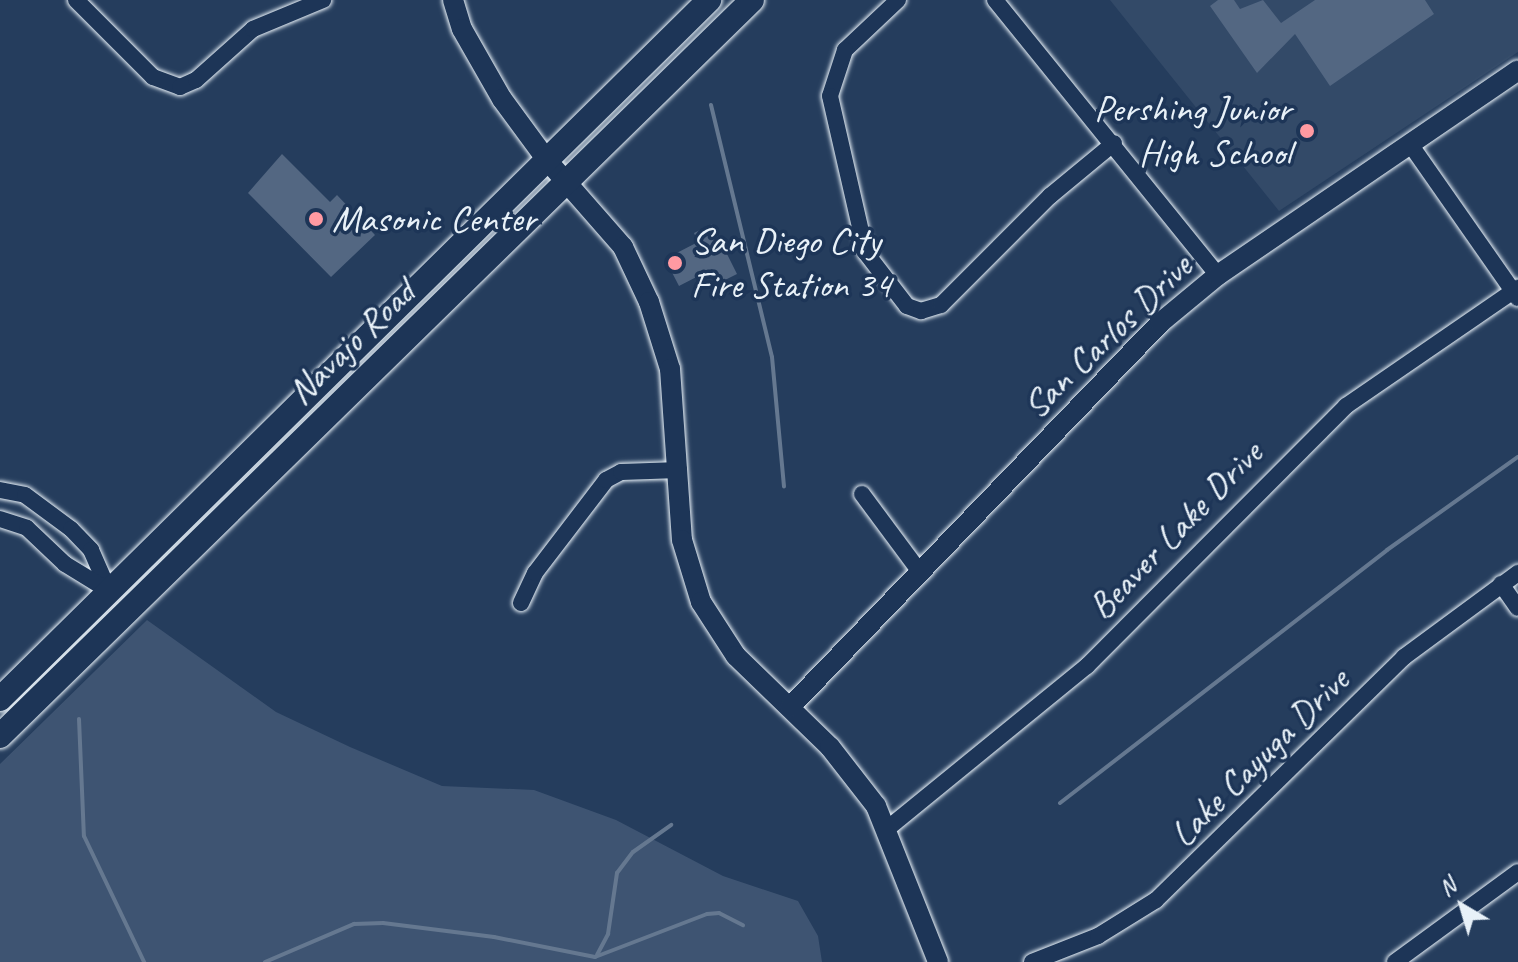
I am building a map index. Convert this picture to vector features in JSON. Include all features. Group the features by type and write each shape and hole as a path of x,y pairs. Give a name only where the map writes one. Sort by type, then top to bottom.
{"main road":[{"name":"Navajo Road","path":"0,699 709,0"},
{"name":"Navajo Road","path":"0,736 752,0"},
{"path":"0,724 108,609 109,591"}],"street":[{"path":"76,0 161,84 189,85 253,29 323,0"},
{"path":"453,0 462,29 502,99 546,159 623,247 658,323 675,394 682,540 701,602 736,656 830,747 887,829 938,962"},
{"path":"898,0 845,50 830,96 866,253 907,306 921,311 941,305 1050,196 1114,143"},
{"path":"995,0 1218,275"},
{"name":"San Carlos Drive","path":"790,707 1160,323 1218,275 1518,70"},
{"path":"1410,144 1516,292"},
{"name":"Beaver Lake Drive","path":"887,829 1087,666 1346,406 1516,292"},
{"path":"521,603 535,573 606,480 621,472 679,470"},
{"path":"0,490 25,495 56,516 91,550 109,591"},
{"path":"862,494 920,572"},
{"path":"38,537 56,516"},
{"path":"0,519 38,537 65,564 109,591"},
{"name":"Lake Cayuga Drive","path":"1032,962 1118,925 1177,884 1404,657 1518,573"},
{"path":"1501,584 1518,608"},
{"path":"1395,962 1518,872"}],"shaded area":[{"name":"Pershing Junior High School","path":"1110,0 1518,0 1518,52 1279,211"},
{"path":"147,620 276,712 350,747 442,786 534,790 616,820 723,876 798,901 818,936 822,962 0,962 0,764"}],"building":[{"path":"1218,0 1234,0 1240,9 1263,0 1281,23 1315,0 1425,0 1434,14 1330,86 1295,34 1257,73 1210,6"},
{"name":"Masonic Center","path":"282,154 330,202 337,195 375,235 331,277 248,193"},
{"path":"712,224 737,274 719,283 712,269 679,286 665,259 698,242 694,233"}],"waterway":[{"path":"711,105 772,357 784,486"},
{"path":"1060,803 1387,550 1518,457"},
{"path":"79,719 84,836 144,962"},
{"path":"597,955 608,934 617,873 633,852 671,825"},
{"path":"265,962 354,924 383,923 494,937 595,957 707,914 719,913 743,925"}],"place":[{"name":"Pershing Junior High School","path":"1307,131"},
{"name":"Masonic Center","path":"316,219"},
{"name":"San Diego City Fire Station 34","path":"675,263"}]}
